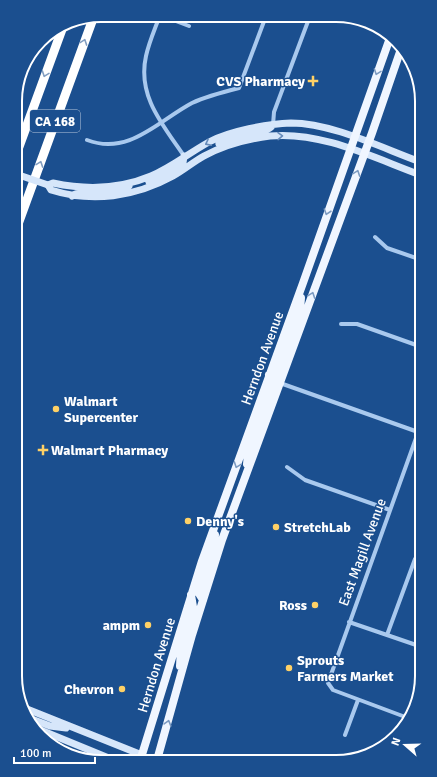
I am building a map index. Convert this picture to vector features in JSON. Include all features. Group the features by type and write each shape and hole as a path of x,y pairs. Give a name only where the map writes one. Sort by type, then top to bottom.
{"highway":[{"name":"CA 168","path":"22,213 91,23"},
{"name":"CA 168","path":"22,138 60,34"}],"main road":[{"name":"Herndon Avenue","path":"142,755 191,594 388,42"},
{"name":"Herndon Avenue","path":"158,755 203,600 245,479 399,54"},
{"path":"72,196 77,192 121,189 164,169 210,141 226,135 272,125 292,123 312,125 415,160"},
{"path":"48,185 51,190 72,196 93,197 120,195 144,189 168,179 205,156 221,143 237,137 267,131 272,125"},
{"path":"205,156 235,143 278,135 315,138 415,173"},
{"path":"120,195 175,170 183,163 184,156"},
{"path":"22,176 48,185 53,183 96,188 142,179"},
{"path":"280,383 276,379 276,376 300,310 303,283"},
{"path":"245,479 248,453 272,385 269,376"},
{"path":"203,600 198,592 214,546 216,522"},
{"path":"179,682 181,648 193,608 191,594"},
{"path":"30,710 78,729 134,755"},
{"path":"35,720 50,726 78,729"},
{"path":"47,733 101,755"}],"street":[{"path":"158,22 146,56 144,76 147,98 184,156"},
{"path":"179,22 190,26"},
{"path":"87,140 104,145 132,140 162,123 184,108 202,99 239,88 264,22"},
{"path":"272,125 274,112 308,22"},
{"path":"375,237 387,248 415,258"},
{"path":"341,324 357,324 415,345"},
{"path":"280,383 415,431"},
{"name":"East Magill Avenue","path":"358,700 333,690 328,686 328,679 415,440"},
{"path":"287,467 305,480 390,510"},
{"path":"387,635 415,559"},
{"path":"349,622 415,645"},
{"path":"345,735 358,700 404,716"}],"place":[{"name":"CVS Pharmacy","path":"313,81"},
{"name":"Walmart Supercenter","path":"56,409"},
{"name":"Walmart Pharmacy","path":"43,450"},
{"name":"Denny's","path":"188,521"},
{"name":"StretchLab","path":"276,527"},
{"name":"Ross","path":"315,605"},
{"name":"ampm","path":"148,625"},
{"name":"Sprouts Farmers Market","path":"289,668"},
{"name":"Chevron","path":"122,689"}]}
